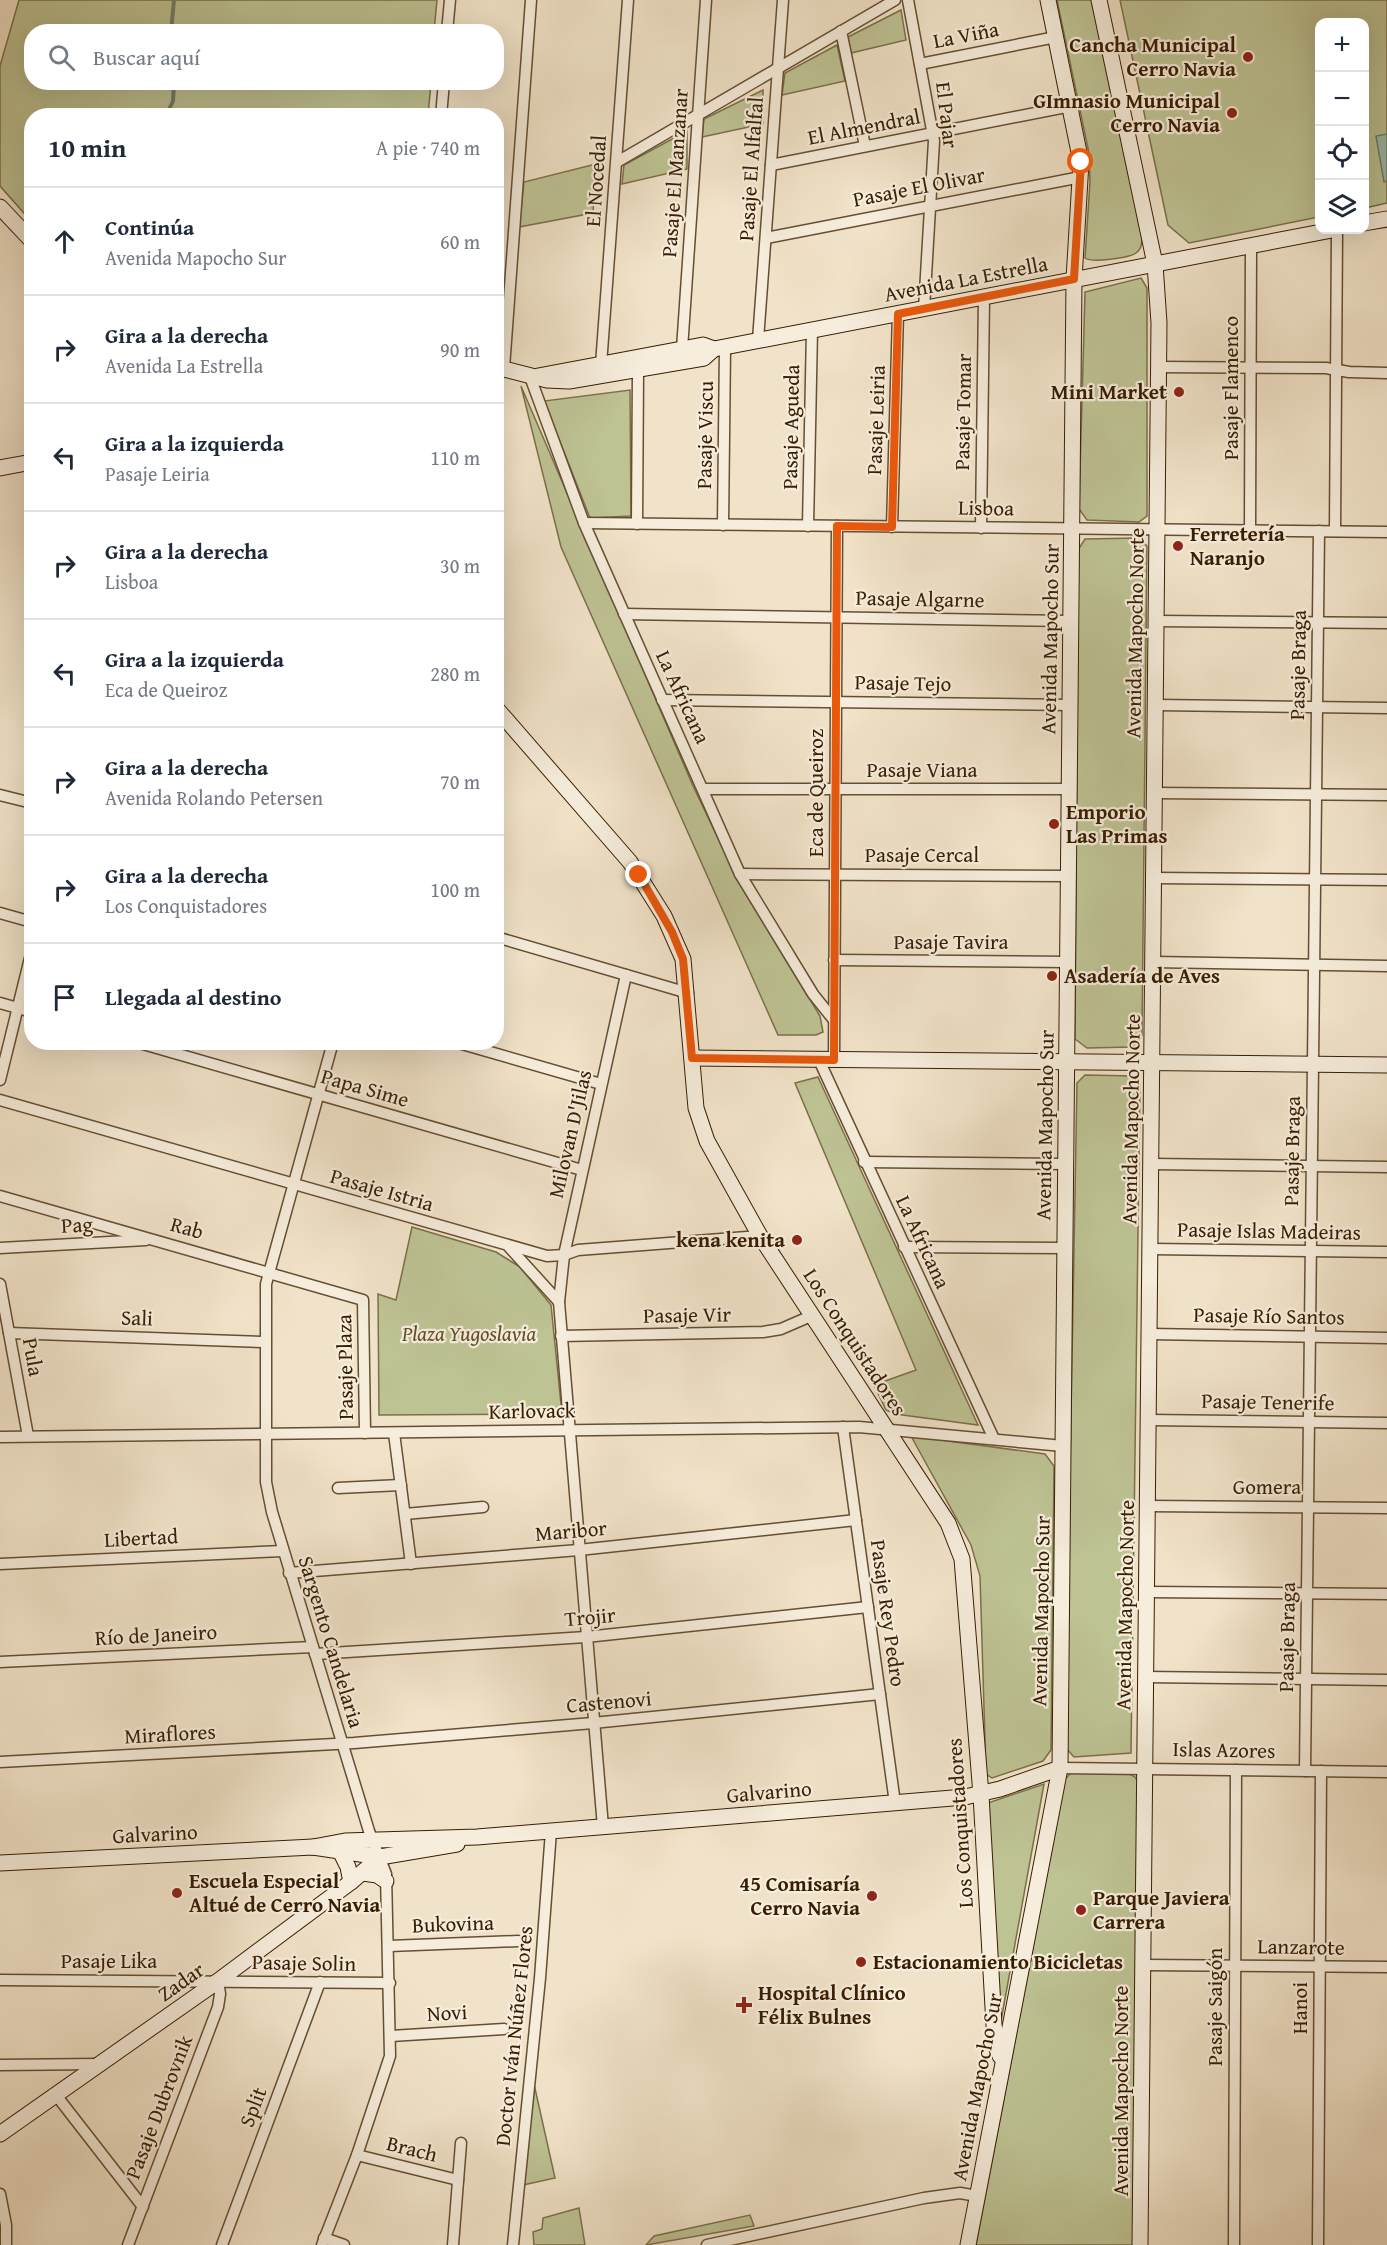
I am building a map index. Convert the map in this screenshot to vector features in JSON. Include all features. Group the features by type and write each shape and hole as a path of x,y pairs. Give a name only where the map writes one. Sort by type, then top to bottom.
{"main road":[{"name":"Avenida Mapocho Sur","path":"968,2245 1060,1768 1074,279 1081,177 1079,147 1048,0"},
{"name":"Avenida Mapocho Norte","path":"1099,0 1155,264 1158,367 1140,2245"},
{"path":"0,207 24,232"},
{"path":"1369,222 1387,219"},
{"name":"Avenida La Estrella","path":"504,369 547,380 569,381 638,371 704,358 720,348 758,340 1315,233"},
{"name":"Avenida La Estrella","path":"534,375 601,365 682,348 703,345 720,348"},
{"path":"0,468 24,464"},
{"name":"Los Conquistadores","path":"504,718 639,875 672,932 683,959 688,993 692,1058 700,1123 714,1156 760,1236 948,1523 960,1550 981,1795 994,2025 1002,2065"},
{"path":"692,1058 1387,1065"},
{"name":"Galvarino","path":"0,1863 313,1847 337,1841 477,1837 895,1803 981,1795 1060,1768"},
{"name":"Galvarino","path":"313,1847 380,1857 445,1846 477,1837"},
{"path":"340,1851 348,1867 351,1882"},
{"name":"Zadar","path":"0,2134 218,1981 363,1873 380,1857"},
{"path":"363,1873 378,1875 386,1881"}],"street":[{"path":"448,24 450,0"},
{"path":"504,321 531,0"},
{"name":"El Nocedal","path":"601,365 628,0"},
{"name":"Pasaje El Manzanar","path":"682,348 706,0"},
{"name":"Pasaje El Alfalfal","path":"758,340 783,0"},
{"path":"617,162 895,0"},
{"name":"El Pajar","path":"908,0 933,133 924,309"},
{"path":"842,31 865,146"},
{"name":"La Viña","path":"920,64 1056,37"},
{"path":"442,108 443,90"},
{"name":"El Almendral","path":"771,165 1071,106"},
{"name":"Pasaje El Olivar","path":"766,237 1081,177"},
{"path":"1335,531 1337,234"},
{"name":"Pasaje Flamenco","path":"1250,530 1251,245"},
{"name":"Pasaje Tomar","path":"981,528 984,297"},
{"name":"Pasaje Leiria","path":"892,527 898,314"},
{"name":"Pasaje Agueda","path":"808,526 812,330"},
{"name":"Pasaje Viscu","path":"720,348 723,525"},
{"path":"1158,367 1251,367 1387,372"},
{"path":"637,524 638,371"},
{"name":"La Africana","path":"534,375 584,523 740,873 813,994 833,1019"},
{"name":"Lisboa","path":"584,523 1387,532"},
{"name":"Eca de Queiroz","path":"826,1060 833,1019 837,526"},
{"name":"Pasaje Braga","path":"1305,1771 1319,531"},
{"name":"Pasaje Algarne","path":"624,614 1071,621"},
{"path":"1157,621 1387,623"},
{"name":"Pasaje Tejo","path":"662,700 1070,705"},
{"path":"1156,705 1387,708"},
{"name":"Pasaje Viana","path":"703,789 1070,789"},
{"path":"1155,793 1387,795"},
{"path":"0,795 24,801"},
{"name":"Pasaje Cercal","path":"740,873 1069,876"},
{"path":"1154,878 1387,880"},
{"path":"0,913 24,920"},
{"path":"504,939 688,993"},
{"name":"Pasaje Tavira","path":"834,960 1068,962"},
{"path":"1154,962 1387,966"},
{"name":"Milovan D'Jilas","path":"603,1827 559,1302 564,1255 626,975"},
{"path":"0,1080 24,981"},
{"path":"0,1003 24,1010"},
{"name":"Papa Sime","path":"163,1050 582,1170"},
{"name":"Sargento Candelaria","path":"323,2241 386,2076 391,2036 386,1881 341,1743 267,1492 264,1342 268,1271 331,1050"},
{"path":"483,1050 602,1084"},
{"name":"La Africana","path":"826,1060 864,1162 994,1439"},
{"name":"Pasaje Istria","path":"0,1100 547,1256 564,1255 578,1250 760,1236"},
{"path":"864,1162 1066,1164"},
{"path":"1151,1164 1387,1167"},
{"name":"Rab","path":"0,1196 363,1300"},
{"name":"Pag","path":"0,1248 156,1240"},
{"path":"509,1247 559,1302"},
{"path":"904,1247 1065,1248"},
{"name":"Pasaje Islas Madeiras","path":"1150,1250 1387,1252"},
{"name":"Pula","path":"0,1284 28,1436"},
{"name":"Pasaje Plaza","path":"363,1300 365,1433"},
{"name":"Pasaje Vir","path":"561,1336 755,1333 781,1329 812,1316"},
{"name":"Sali","path":"9,1333 264,1342"},
{"name":"Pasaje Río Santos","path":"1149,1334 1387,1338"},
{"name":"Pasaje Tenerife","path":"1148,1420 1387,1423"},
{"name":"Karlovack","path":"0,1437 843,1427 886,1428 1063,1446"},
{"name":"Pasaje Rey Pedro","path":"843,1427 895,1803"},
{"path":"394,1432 411,1563"},
{"path":"338,1488 401,1485"},
{"name":"Gomera","path":"1147,1506 1387,1508"},
{"path":"405,1514 483,1507"},
{"name":"Maribor","path":"290,1573 579,1550 856,1520"},
{"name":"Libertad","path":"0,1564 283,1551"},
{"path":"1146,1592 1387,1594"},
{"name":"Trojir","path":"314,1651 586,1637 868,1607"},
{"name":"Río de Janeiro","path":"0,1662 314,1651"},
{"path":"1145,1677 1387,1680"},
{"name":"Castenovi","path":"341,1743 593,1723 880,1694"},
{"name":"Miraflores","path":"0,1762 341,1743"},
{"name":"Islas Azores","path":"1060,1768 1387,1772"},
{"name":"Pasaje Saigón","path":"1234,2245 1236,1770"},
{"name":"Hanoi","path":"1318,2245 1321,1771"},
{"name":"Doctor Iván Núñez Flores","path":"513,2245 540,1978 551,1831"},
{"name":"Bukovina","path":"389,1946 518,1941"},
{"name":"Lanzarote","path":"1143,1965 1387,1967"},
{"name":"Pasaje Lika","path":"0,1980 218,1981"},
{"name":"Pasaje Solin","path":"218,1981 390,1983"},
{"name":"Pasaje Dubrovnik","path":"128,2245 218,2007 220,1994 218,1981"},
{"name":"Split","path":"222,2245 321,1982"},
{"name":"Novi","path":"391,2036 504,2029"},
{"path":"0,2065 99,2064"},
{"path":"56,2095 142,2207"},
{"path":"453,2245 462,2143"},
{"name":"Brach","path":"357,2155 458,2180"},
{"path":"707,2245 904,2201 960,2193 977,2196"},
{"path":"0,2194 6,2225 6,2245"},
{"path":"323,2241 344,2245"}],"green space":[{"path":"19,0 437,0 435,24 24,24 24,90 430,90 429,108 24,108 24,213 0,186 0,66"},
{"path":"1057,0 1092,0 1142,235 1139,249 1136,253 1126,257 1102,260 1085,258 1090,182 1089,153"},
{"name":"GImnasio Municipal Cerro Navia","path":"1120,0 1387,0 1387,203 1369,207 1369,18 1315,18 1315,218 1189,243 1168,225"},
{"path":"901,10 906,40 851,53 848,37"},
{"path":"837,45 845,81 782,95 785,73"},
{"path":"763,90 763,124 702,137 704,119"},
{"path":"687,131 687,169 622,184 624,165"},
{"path":"596,164 593,213 519,227 524,182"},
{"path":"1141,278 1147,288 1147,516 1139,522 1087,520 1079,509 1085,292"},
{"path":"521,386 693,786 739,882 820,1016 823,1032 816,1035 778,1035 561,547"},
{"path":"630,390 631,516 590,518 544,401"},
{"path":"1139,538 1147,546 1142,1035 1133,1047 1087,1048 1075,1039 1078,550 1085,539"},
{"path":"1085,1075 1134,1076 1140,1083 1131,1753 1074,1757 1065,1747 1077,1083"},
{"path":"818,1077 978,1425 895,1414 886,1410 874,1385 916,1370 795,1083"},
{"name":"Plaza Yugoslavia","path":"412,1227 496,1252 520,1267 551,1305 562,1414 379,1415 378,1294 396,1300"},
{"path":"911,1436 1045,1454 1054,1466 1051,1750 1043,1761 992,1778 986,1774 980,1576 971,1545"},
{"name":"Parque Javiera Carrera","path":"1072,1772 1128,1773 1135,1777 1139,1784 1135,2245 976,2245 1065,1779"},
{"path":"1044,1784 1001,2021 985,1804"},
{"path":"534,2084 555,2178 523,2185"},
{"path":"579,2208 585,2245 534,2245 533,2232 542,2229 543,2218"},
{"path":"750,2215 754,2226 646,2245 654,2236"}],"water":[{"path":"1387,134 1387,181 1384,182 1376,136"}],"waterway":[{"path":"172,24 174,0"},
{"path":"170,108 174,90"}],"place":[{"name":"Cancha Municipal Cerro Navia","path":"1248,57"},
{"name":"GImnasio Municipal Cerro Navia","path":"1232,113"},
{"name":"Mini Market","path":"1179,392"},
{"name":"Ferretería Naranjo","path":"1178,546"},
{"name":"Emporio Las Primas","path":"1054,824"},
{"name":"Asadería de Aves","path":"1052,976"},
{"name":"kena kenita","path":"797,1240"},
{"name":"Escuela Especial Altué de Cerro Navia","path":"177,1893"},
{"name":"45 Comisaría Cerro Navia","path":"872,1896"},
{"name":"Parque Javiera Carrera","path":"1081,1910"},
{"name":"Estacionamiento Bicicletas","path":"861,1962"},
{"name":"Hospital Clínico Félix Bulnes","path":"744,2005"}],"route":[{"path":"639,875 672,932 683,959 688,993 692,1058 834,1060 837,526 892,527 898,314 1074,279 1081,162"}]}
